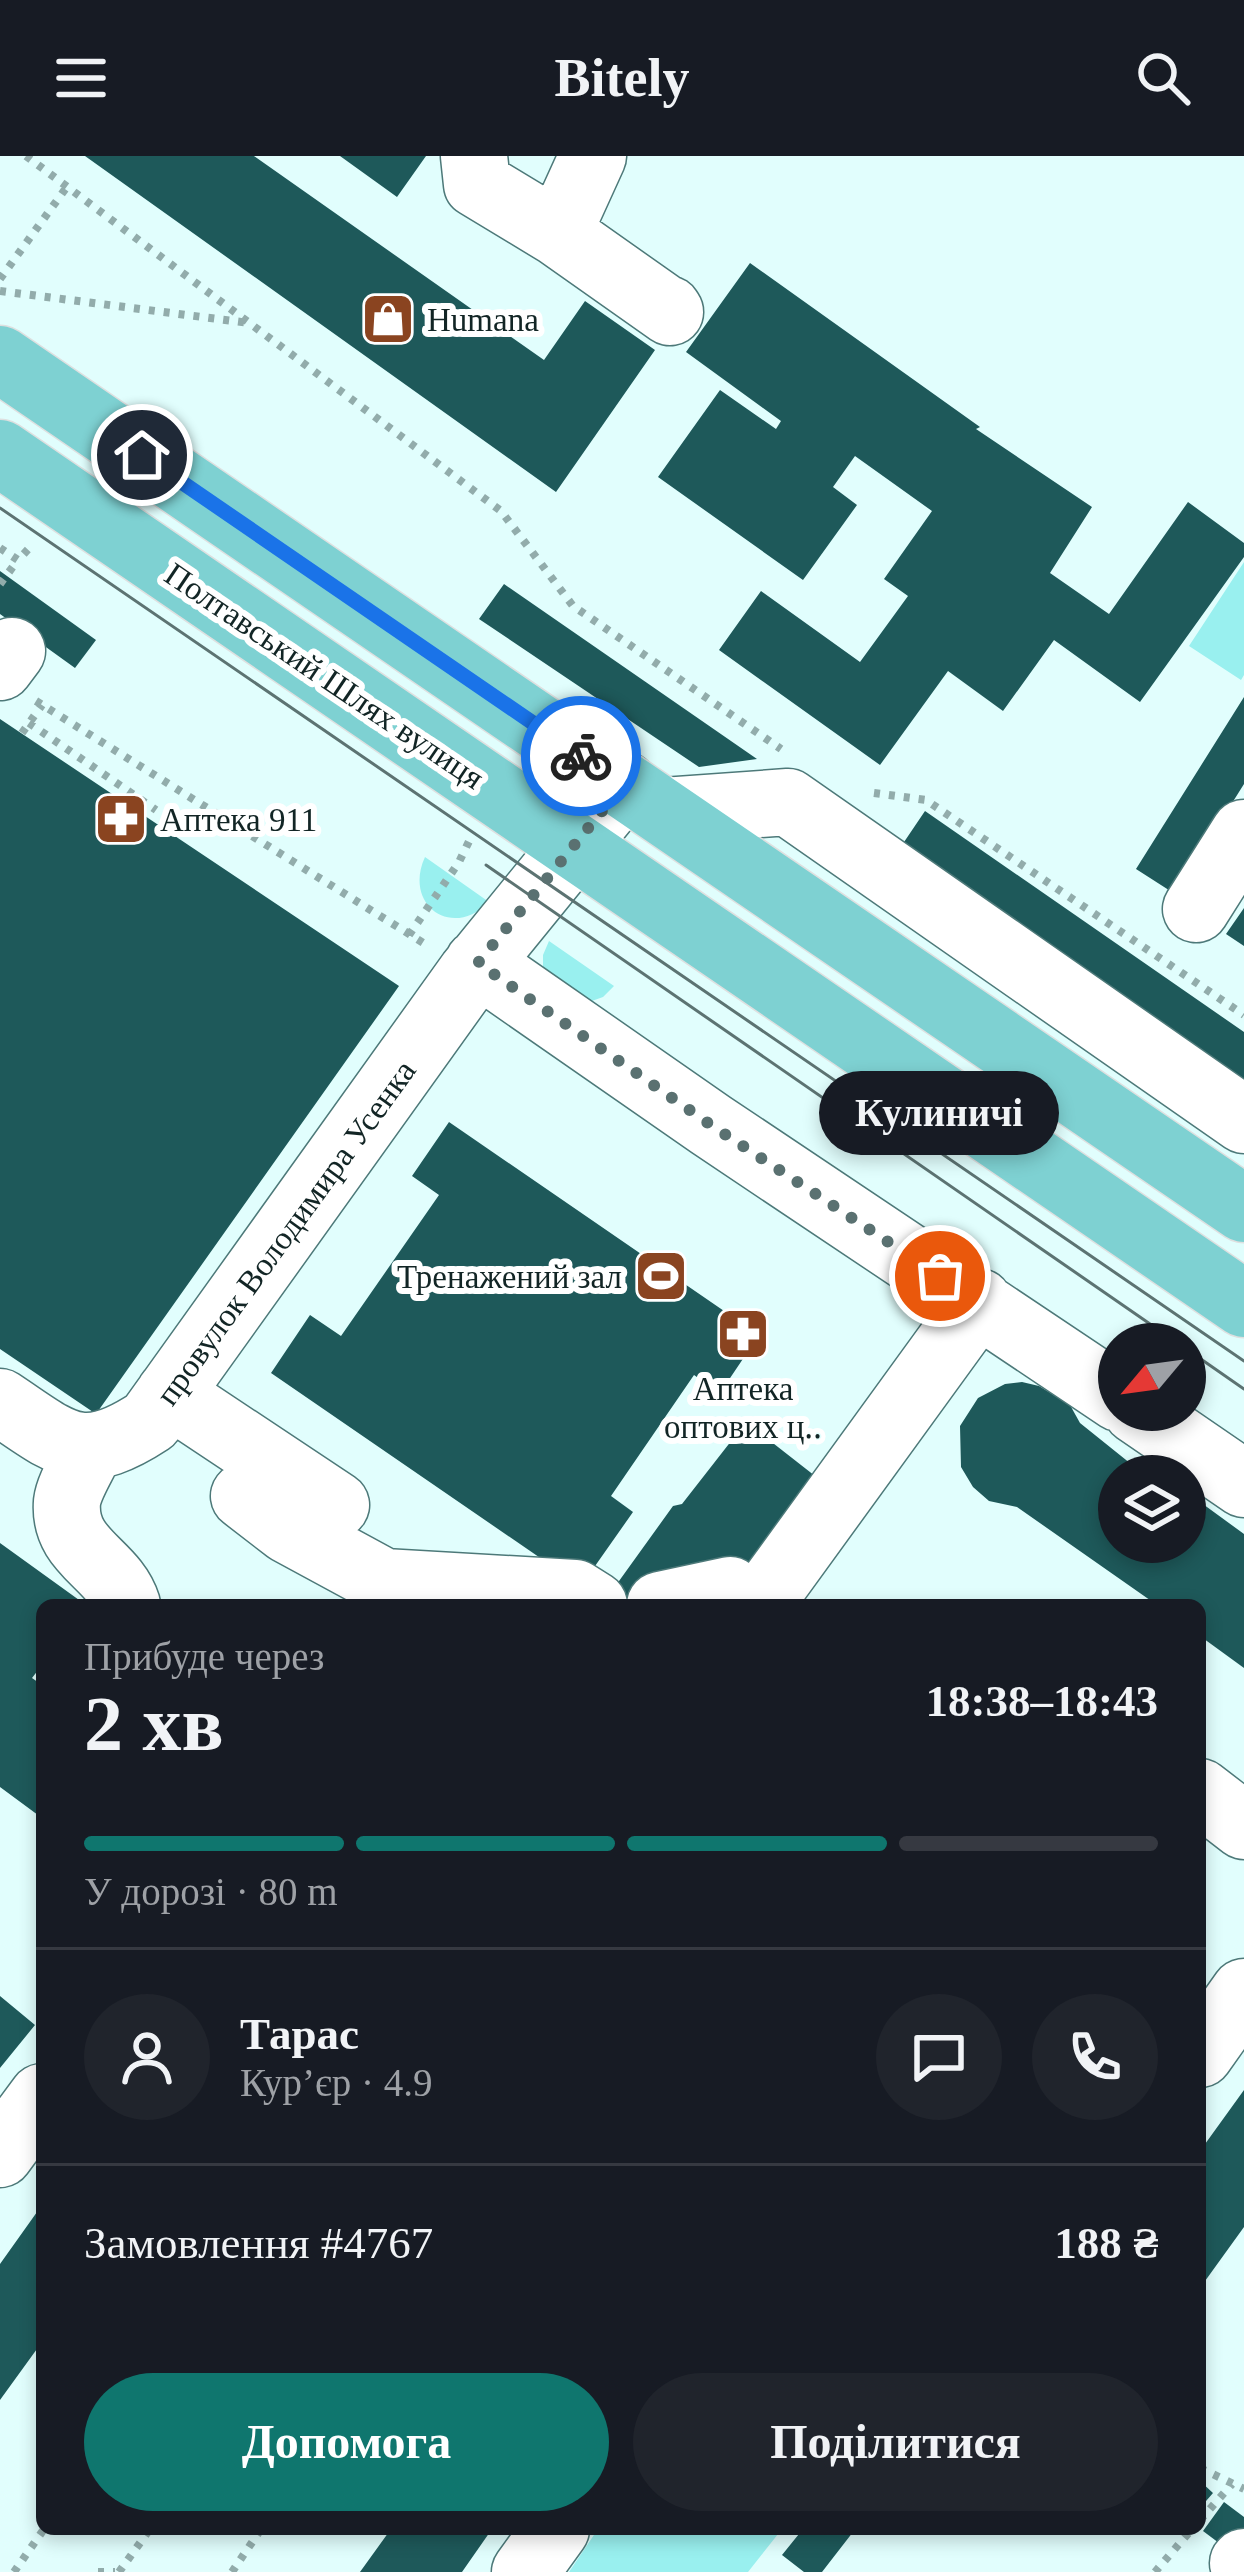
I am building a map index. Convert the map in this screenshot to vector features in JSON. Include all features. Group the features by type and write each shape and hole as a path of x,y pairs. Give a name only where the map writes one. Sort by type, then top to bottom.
{"main road":[{"path":"0,359 1244,1209"},
{"name":"Полтавський Шлях вулиця","path":"0,453 1244,1304"}],"street":[{"path":"474,156 477,184 558,233 670,312 668,309"},
{"path":"558,233 593,156"},
{"path":"644,798 788,802 1244,1120"},
{"name":"провулок Володимира Усенка","path":"90,1449 119,1442 150,1421 459,958 574,846 644,798"},
{"path":"1196,910 1244,833"},
{"path":"459,958 1098,1384"},
{"path":"763,1599 979,1302"},
{"path":"169,1394 336,1505"},
{"path":"0,1402 55,1438 90,1449 67,1501 73,1539 122,1588 125,1599"},
{"path":"1167,1431 1244,1484"},
{"path":"244,1496 288,1530 383,1582 575,1593 584,1599"},
{"path":"688,1599 730,1590 741,1599"},
{"path":"1206,1797 1244,1826"},
{"path":"1206,2046 1244,1992"},
{"path":"0,2154 36,2105"},
{"path":"525,2572 552,2535"}],"path":[{"path":"26,156 501,511 573,607 782,749"},
{"path":"0,279 66,187"},
{"path":"0,291 249,323"},
{"path":"0,584 33,544"},
{"path":"0,548 18,560"},
{"path":"14,680 22,733"},
{"path":"14,680 157,810"},
{"path":"14,680 41,705 409,935 459,958"},
{"path":"860,791 926,800 1244,1015"},
{"path":"409,935 480,824"},
{"path":"1206,2471 1244,2489"},
{"path":"1206,2513 1232,2484"},
{"path":"14,2572 40,2535"},
{"path":"98,2572 117,2572 145,2535"},
{"path":"232,2572 257,2535"},
{"path":"1155,2572 1187,2535"}],"shaded area":[{"path":"1244,562 1244,675 1241,680 1189,646"},
{"path":"425,857 489,902 460,918 435,912 421,890"},
{"path":"549,941 614,986 589,1002 543,971"},
{"path":"594,2535 777,2535 748,2572 569,2572"}],"building":[{"path":"85,156 254,156 544,360 585,301 655,350 556,492"},
{"path":"340,156 426,156 397,197"},
{"path":"750,263 980,427 976,429 1092,507 1050,573 1109,614 1188,502 1244,543 1244,557 1140,702 1054,640 1003,711 948,671 880,765 719,650 761,591 860,662 908,596 884,579 932,511 855,456 833,487 857,505 803,580 658,477 720,390 776,429 781,421 686,352"},
{"path":"0,571 96,640 75,668 0,614"},
{"path":"504,584 757,759 699,767 479,619"},
{"path":"1244,697 1244,784 1175,894 1136,869"},
{"path":"0,719 399,986 96,1414 0,1349"},
{"path":"925,811 1244,1032 1244,1083 902,845"},
{"path":"1244,908 1244,946 1226,934"},
{"path":"449,1122 759,1335 720,1393 694,1375 611,1496 633,1512 581,1586 271,1373 310,1315 341,1336 439,1195 412,1176"},
{"path":"1005,1384 1039,1386 1070,1405 1080,1423 1120,1455 1098,1455 1098,1563 1206,1563 1206,1506 1244,1534 1244,1668 1206,1640 1206,1599 1148,1599 1017,1507 989,1501 973,1487 961,1467 960,1426 978,1398"},
{"path":"746,1422 824,1483 759,1565 654,1599 628,1599 614,1588 673,1506 682,1504"},
{"path":"0,1543 78,1599 36,1599 36,1673 32,1678 36,1681 36,1814 0,1787"},
{"path":"0,1996 35,2025 0,2068"},
{"path":"1244,2090 1244,2227 1206,2280 1206,2143"},
{"path":"36,2213 36,2350 0,2400 0,2264"},
{"path":"1224,2502 1244,2517 1244,2534 1231,2552 1206,2533"},
{"path":"387,2535 488,2535 462,2572 360,2572"},
{"path":"798,2535 851,2535 822,2572 804,2572 782,2555"}],"tram line":[{"path":"0,508 1244,1361"},
{"path":"486,865 1149,1323"},
{"path":"1206,1363 1244,1389"}],"way so far":[{"path":"581,756 624,784 478,963 940,1276"}],"place":[{"name":"Humana","path":"388,319"},
{"name":"Аптека 911","path":"121,819"},
{"name":"Тренажений зал","path":"661,1276"},
{"name":"Кулиничі","path":"940,1276"},
{"name":"Аптека оптових ц‥","path":"743,1334"}],"route":[{"path":"142,455 581,756"}]}
